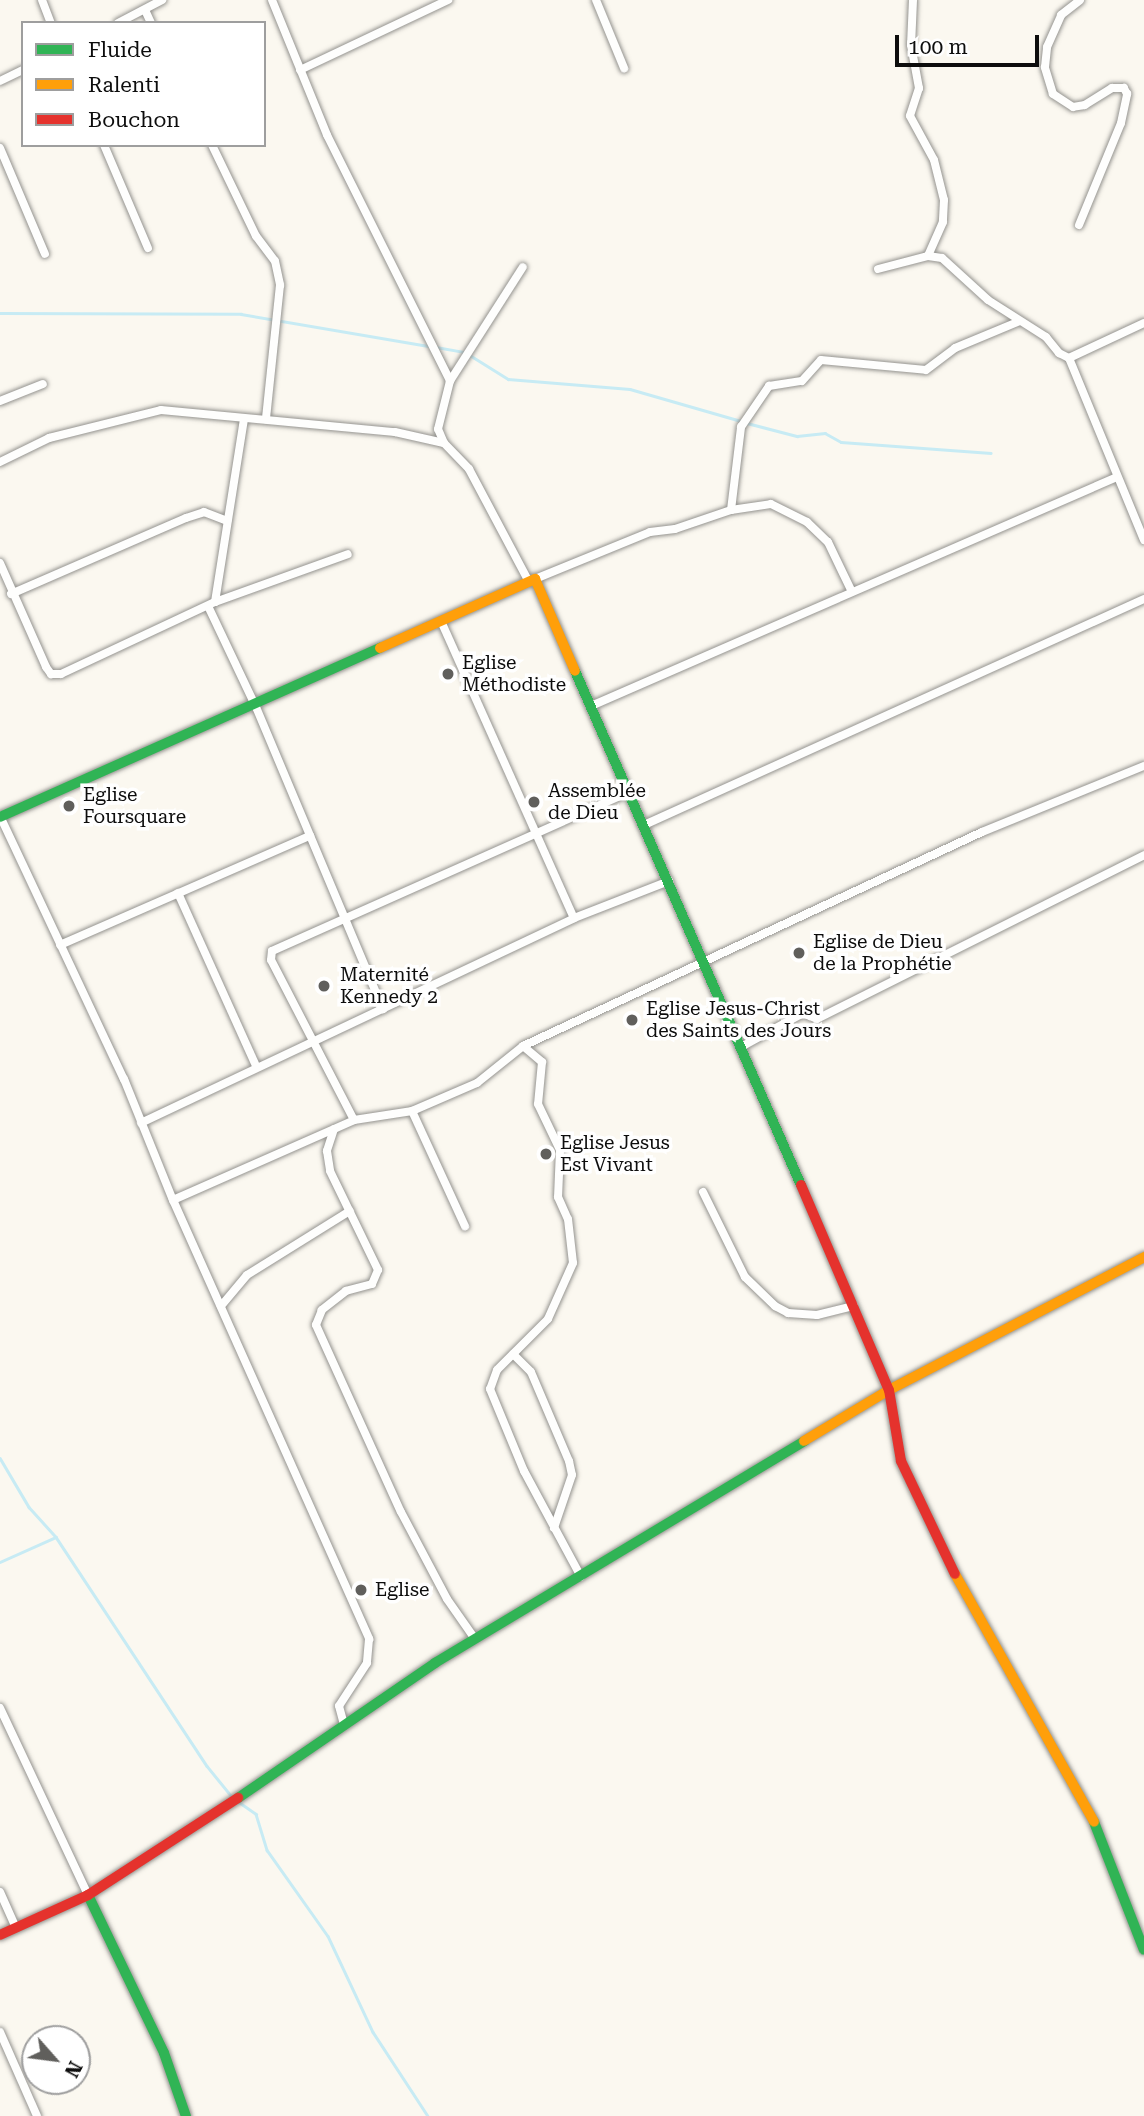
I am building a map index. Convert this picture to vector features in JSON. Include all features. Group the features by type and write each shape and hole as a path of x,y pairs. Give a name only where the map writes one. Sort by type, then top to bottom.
{"street":[{"path":"42,0 50,21"},
{"path":"122,21 162,0"},
{"path":"272,0 300,70 414,318 435,347 450,381"},
{"path":"300,70 448,0"},
{"path":"596,0 624,68"},
{"path":"913,0 911,45 919,88 910,116 934,160 944,200 943,222 928,256"},
{"path":"1079,225 1121,123 1128,94 1124,89 1112,88 1085,105 1073,107 1053,94 1045,67 1047,47 1061,15 1080,0"},
{"path":"145,10 151,21"},
{"path":"0,81 21,71"},
{"path":"105,147 148,248"},
{"path":"213,147 256,236 275,261 280,285 266,419"},
{"path":"0,148 46,254"},
{"path":"878,269 928,256 942,258 979,293 1069,358 1144,540"},
{"path":"523,267 450,381 438,429 444,443 469,469 532,580 591,706 889,1390 901,1461 933,1535 1083,1797 1144,1951"},
{"path":"731,510 741,427 769,386 802,381 821,360 926,370 955,348 1020,321"},
{"path":"1069,358 1144,323"},
{"path":"0,401 43,384"},
{"path":"0,462 49,438 134,415 184,409 244,419 395,432 444,443"},
{"path":"244,419 211,604 383,1009"},
{"path":"591,706 1117,477"},
{"path":"344,1725 340,1706 367,1663 369,1639 141,1124 0,817 256,707 532,580 641,535 676,529 731,510 771,504 807,522 828,542 852,592"},
{"path":"11,594 186,518 204,512 227,521"},
{"path":"0,563 11,594 51,674 61,674 211,604 348,554"},
{"path":"644,825 1144,599"},
{"path":"441,621 574,918"},
{"path":"173,1200 354,1120 412,1111 493,1073 523,1046 982,832 1144,766"},
{"path":"354,1120 271,955 629,792"},
{"path":"60,945 310,835"},
{"path":"741,1048 803,1013 817,1019 1144,855"},
{"path":"141,1124 256,1066 574,918 668,881"},
{"path":"178,893 256,1066"},
{"path":"523,1046 542,1062 538,1104 560,1150 558,1197 568,1219 573,1263 548,1319 491,1379 493,1402 554,1528 581,1577"},
{"path":"412,1111 465,1226"},
{"path":"334,1129 327,1161 378,1270 372,1284 346,1291 323,1310 316,1325 401,1512 447,1599 475,1639"},
{"path":"703,1192 745,1277 775,1306 810,1315 854,1306"},
{"path":"221,1306 247,1275 351,1211"},
{"path":"0,1935 88,1895 144,1861 475,1639 889,1390 1144,1257"},
{"path":"513,1353 531,1372 569,1461 569,1490 554,1528"},
{"path":"0,1708 164,2053 186,2116"},
{"path":"0,1892 16,1928"},
{"path":"0,2032 37,2116"}],"waterway":[{"path":"0,313 241,314 429,346"},
{"path":"436,347 465,352 508,379 630,389 741,421"},
{"path":"747,423 797,436 825,433 841,442 991,453"},
{"path":"0,1458 29,1507 56,1537 207,1766 233,1798"},
{"path":"0,1562 56,1537"},
{"path":"239,1802 256,1814 267,1850 328,1936 373,2032 428,2116"}],"traffic: fast":[{"path":"0,817 380,648"},
{"path":"575,671 801,1185"},
{"path":"238,1798 435,1663 804,1441"},
{"path":"1094,1822 1144,1950"},
{"path":"88,1895 164,2053 186,2116"}],"traffic: slow":[{"path":"380,648 535,579 575,671"},
{"path":"804,1441 889,1390 1144,1257"},
{"path":"955,1574 1094,1822"}],"traffic: jam":[{"path":"801,1185 889,1390 901,1461 955,1574"},
{"path":"0,1935 88,1895 238,1798"}],"place":[{"name":"Eglise Méthodiste","path":"448,674"},
{"name":"Assemblée de Dieu","path":"534,802"},
{"name":"Eglise Foursquare","path":"69,806"},
{"name":"Eglise de Dieu de la Prophétie","path":"799,953"},
{"name":"Maternité Kennedy 2","path":"324,986"},
{"name":"Eglise Jesus-Christ des Saints des Jours","path":"632,1020"},
{"name":"Eglise Jesus Est Vivant","path":"546,1154"},
{"name":"Eglise","path":"361,1590"}]}
